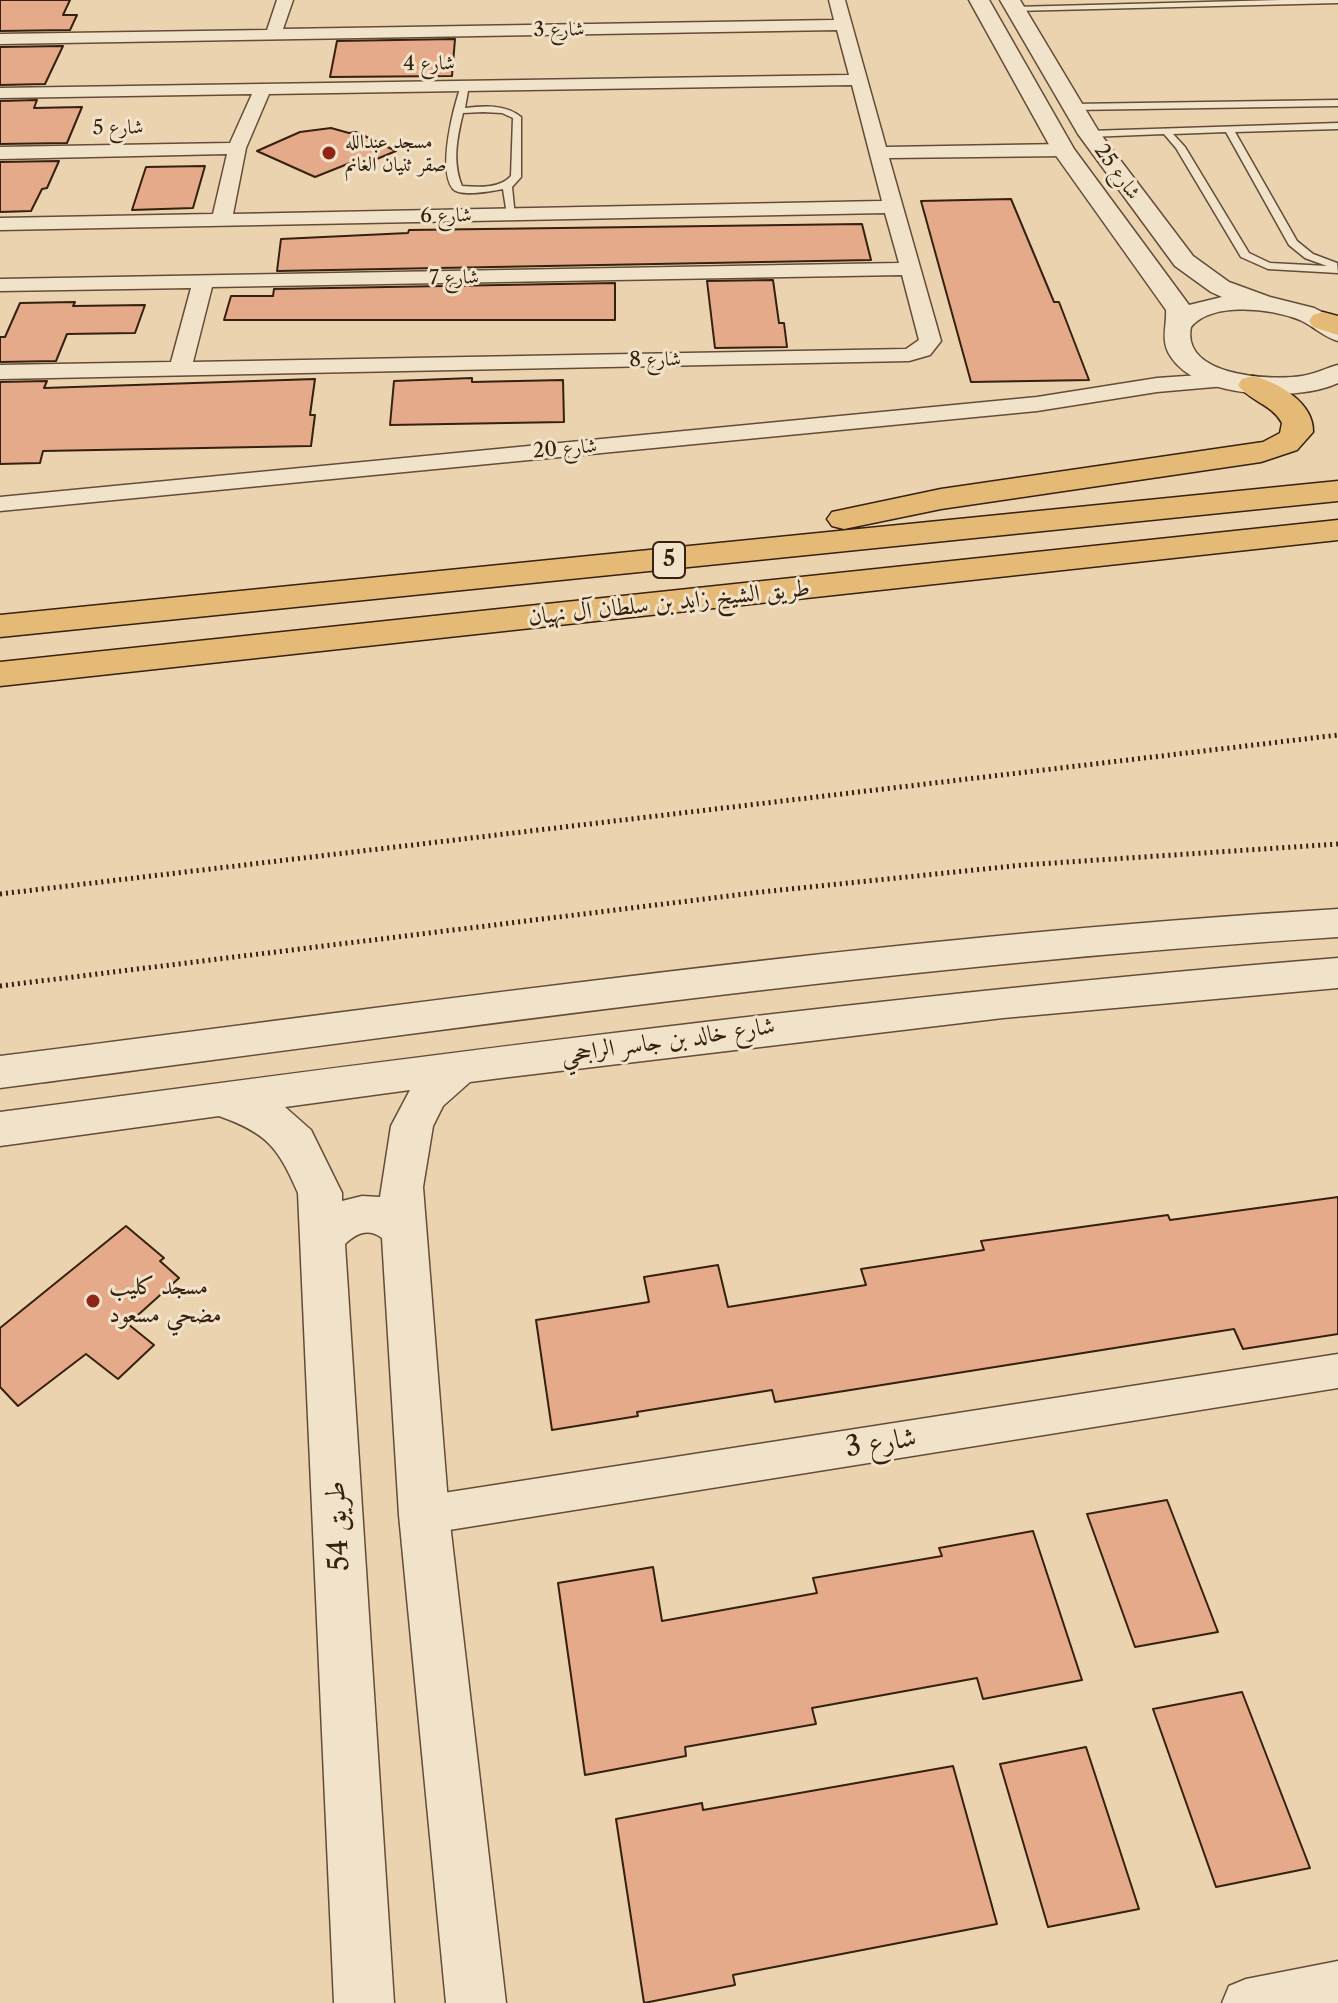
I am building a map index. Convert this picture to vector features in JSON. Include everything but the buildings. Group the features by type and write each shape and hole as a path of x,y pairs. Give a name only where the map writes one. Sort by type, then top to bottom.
{"highway":[{"path":"739,553 828,523 890,508 1242,456 1276,448 1294,437 1297,431 1294,417 1282,401 1241,382"},
{"path":"1106,516 1338,473"},
{"name":"طريق الشيخ زايد بن سلطان آل نهيان","path":"0,626 1338,491"},
{"name":"طريق الشيخ زايد بن سلطان آل نهيان","path":"0,674 1338,530"},
{"path":"1129,554 1338,546"}],"street":[{"path":"274,33 285,0"},
{"name":"شارع 8","path":"0,372 909,355 922,350 930,341 837,0"},
{"name":"شارع 25","path":"979,0 1058,143 1179,310 1179,334"},
{"name":"شارع 25","path":"1012,4 1073,107 1096,124 1188,266 1220,287 1264,304"},
{"name":"شارع 3","path":"0,39 843,25"},
{"name":"شارع 4","path":"0,93 859,80"},
{"path":"222,219 237,148 263,89"},
{"path":"878,145 1058,143"},
{"name":"شارع 5","path":"0,153 237,148"},
{"name":"شارع 6","path":"0,224 893,207"},
{"name":"شارع 7","path":"0,285 908,269"},
{"path":"180,368 203,282"},
{"path":"1333,327 1299,311 1264,304 1214,305 1193,313 1179,334 1199,367 1241,382 1299,387 1325,381 1338,373"},
{"name":"شارع 20","path":"1129,389 1157,370 1179,334"},
{"name":"شارع 20","path":"0,504 1064,401 1182,381 1241,382"},
{"path":"0,1072 827,966 1144,935 1337,935"},
{"path":"1130,988 1161,976 1174,966 1173,954 1164,943 1144,935"},
{"name":"شارع خالد بن جاسر الراجحي","path":"0,1129 846,1017 1130,988 1338,973"},
{"path":"457,1069 428,1095 412,1126 401,1187 424,1515 476,2003"},
{"name":"طريق 54","path":"222,1099 271,1116 295,1138 320,1193 364,2003"},
{"path":"323,1237 335,1223 354,1214 374,1213 392,1218 404,1230"},
{"name":"شارع 3","path":"424,1515 1338,1371"},
{"path":"1246,2003 1338,1985"}],"lane":[{"path":"1053,0 1055,5 1062,7"},
{"path":"1012,4 1062,7 1338,1"},
{"path":"461,111 489,108 509,111 517,117 516,177 507,186 458,189 452,178 454,129 461,111 465,85"},
{"path":"1073,107 1338,103"},
{"path":"1096,124 1106,107"},
{"path":"1096,124 1117,131 1338,126"},
{"path":"1096,124 1117,131"},
{"path":"1228,128 1293,243 1309,256 1338,268"},
{"path":"1165,130 1180,147 1245,255 1268,266 1338,268"},
{"path":"507,186 512,215"}],"path":[{"path":"0,894 1338,735"},
{"path":"0,986 761,892 1023,865 1338,844"}],"place":[{"name":"مسجد عبدالله صقر ثنيان الغانم","path":"329,153"},
{"name":"مسجد كليب مضحي مسعود","path":"93,1301"}]}
